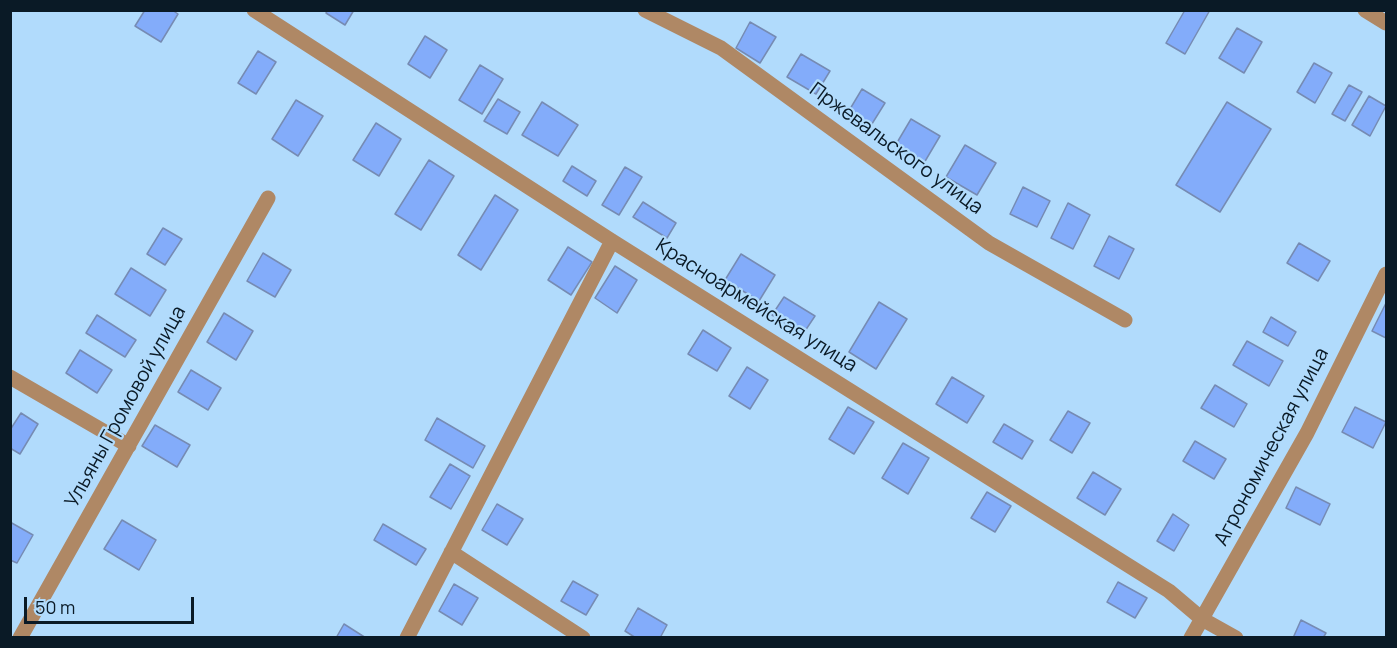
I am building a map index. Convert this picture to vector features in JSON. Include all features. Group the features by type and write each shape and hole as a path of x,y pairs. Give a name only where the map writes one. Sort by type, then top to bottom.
{"street":[{"name":"Красноармейская улица","path":"254,10 612,241 1159,585 1202,619 1236,638"},
{"name":"Пржевальского улица","path":"645,10 721,48 989,243 1125,320"},
{"path":"1365,10 1386,23"},
{"name":"Ульяны Громовой улица","path":"20,638 268,198"},
{"path":"407,638 612,241"},
{"name":"Агрономическая улица","path":"1191,638 1307,433 1386,274"},
{"path":"10,377 129,446"},
{"path":"451,552 583,638"}],"building":[{"path":"145,10 172,10 178,14 161,42 135,26"},
{"path":"328,10 354,10 345,25 326,13"},
{"path":"1185,10 1210,10 1185,54 1166,43"},
{"path":"750,22 776,37 760,63 736,48"},
{"path":"1237,28 1262,42 1244,73 1219,58"},
{"path":"425,36 447,50 430,78 408,64"},
{"path":"258,51 276,62 256,94 238,83"},
{"path":"801,54 830,71 816,94 787,77"},
{"path":"1314,63 1332,73 1315,103 1297,92"},
{"path":"480,65 503,79 482,114 459,100"},
{"path":"1349,85 1362,92 1345,121 1332,114"},
{"path":"862,89 885,103 870,127 847,114"},
{"path":"1369,96 1386,106 1370,136 1352,125"},
{"path":"498,99 520,112 507,134 484,121"},
{"path":"296,100 323,116 298,156 272,139"},
{"path":"542,102 578,125 558,156 522,135"},
{"path":"1227,102 1271,129 1220,212 1176,185"},
{"path":"911,119 940,136 924,163 895,146"},
{"path":"376,123 401,139 379,176 353,160"},
{"path":"965,145 996,163 977,195 946,177"},
{"path":"429,160 454,176 421,230 395,214"},
{"path":"572,166 596,181 587,196 563,181"},
{"path":"625,167 642,177 619,215 602,205"},
{"path":"1023,187 1050,201 1037,227 1010,214"},
{"path":"495,195 518,210 481,270 458,255"},
{"path":"643,202 676,223 667,238 633,217"},
{"path":"1068,203 1090,215 1073,249 1051,238"},
{"path":"163,228 182,239 165,265 147,254"},
{"path":"1109,236 1134,249 1119,279 1094,266"},
{"path":"1299,243 1330,261 1318,281 1287,263"},
{"path":"568,247 592,262 571,295 548,280"},
{"path":"263,253 291,270 275,297 247,281"},
{"path":"741,254 775,275 759,301 725,280"},
{"path":"615,266 637,280 617,313 595,298"},
{"path":"131,268 166,290 150,316 115,294"},
{"path":"784,297 815,316 803,334 772,315"},
{"path":"879,302 907,319 876,369 849,352"},
{"path":"1386,303 1386,338 1372,331"},
{"path":"224,313 253,331 236,360 207,342"},
{"path":"97,315 136,340 125,357 86,333"},
{"path":"1271,317 1296,332 1288,346 1263,332"},
{"path":"703,330 731,348 717,371 688,354"},
{"path":"1247,341 1283,361 1269,386 1233,365"},
{"path":"80,350 112,370 97,393 66,373"},
{"path":"747,367 768,380 750,409 729,396"},
{"path":"191,370 221,388 208,410 178,392"},
{"path":"952,377 984,396 967,423 936,404"},
{"path":"1215,385 1247,404 1234,427 1201,408"},
{"path":"848,407 874,422 854,454 829,439"},
{"path":"1355,407 1386,422 1373,448 1342,432"},
{"path":"1068,411 1090,423 1072,453 1050,440"},
{"path":"21,413 38,424 20,454 10,448 10,430"},
{"path":"437,418 485,446 473,468 425,440"},
{"path":"1004,424 1033,441 1022,459 993,442"},
{"path":"155,425 190,445 177,467 142,446"},
{"path":"1195,441 1226,459 1214,479 1183,461"},
{"path":"903,443 929,458 908,494 882,478"},
{"path":"450,464 470,476 451,509 430,497"},
{"path":"1093,472 1121,489 1105,515 1077,498"},
{"path":"1296,487 1330,504 1320,525 1286,508"},
{"path":"987,492 1011,506 995,532 971,518"},
{"path":"497,504 523,519 507,545 482,530"},
{"path":"1173,514 1189,525 1174,551 1157,541"},
{"path":"122,520 156,540 139,570 104,549"},
{"path":"10,522 33,535 17,563 10,560"},
{"path":"383,524 426,549 416,565 374,540"},
{"path":"573,581 598,595 586,615 561,601"},
{"path":"1118,582 1147,598 1135,618 1107,602"},
{"path":"454,584 478,598 462,625 439,611"},
{"path":"638,608 667,625 660,638 636,638 625,631"},
{"path":"1301,620 1326,633 1323,638 1293,638"},
{"path":"344,624 366,638 336,638"}]}
